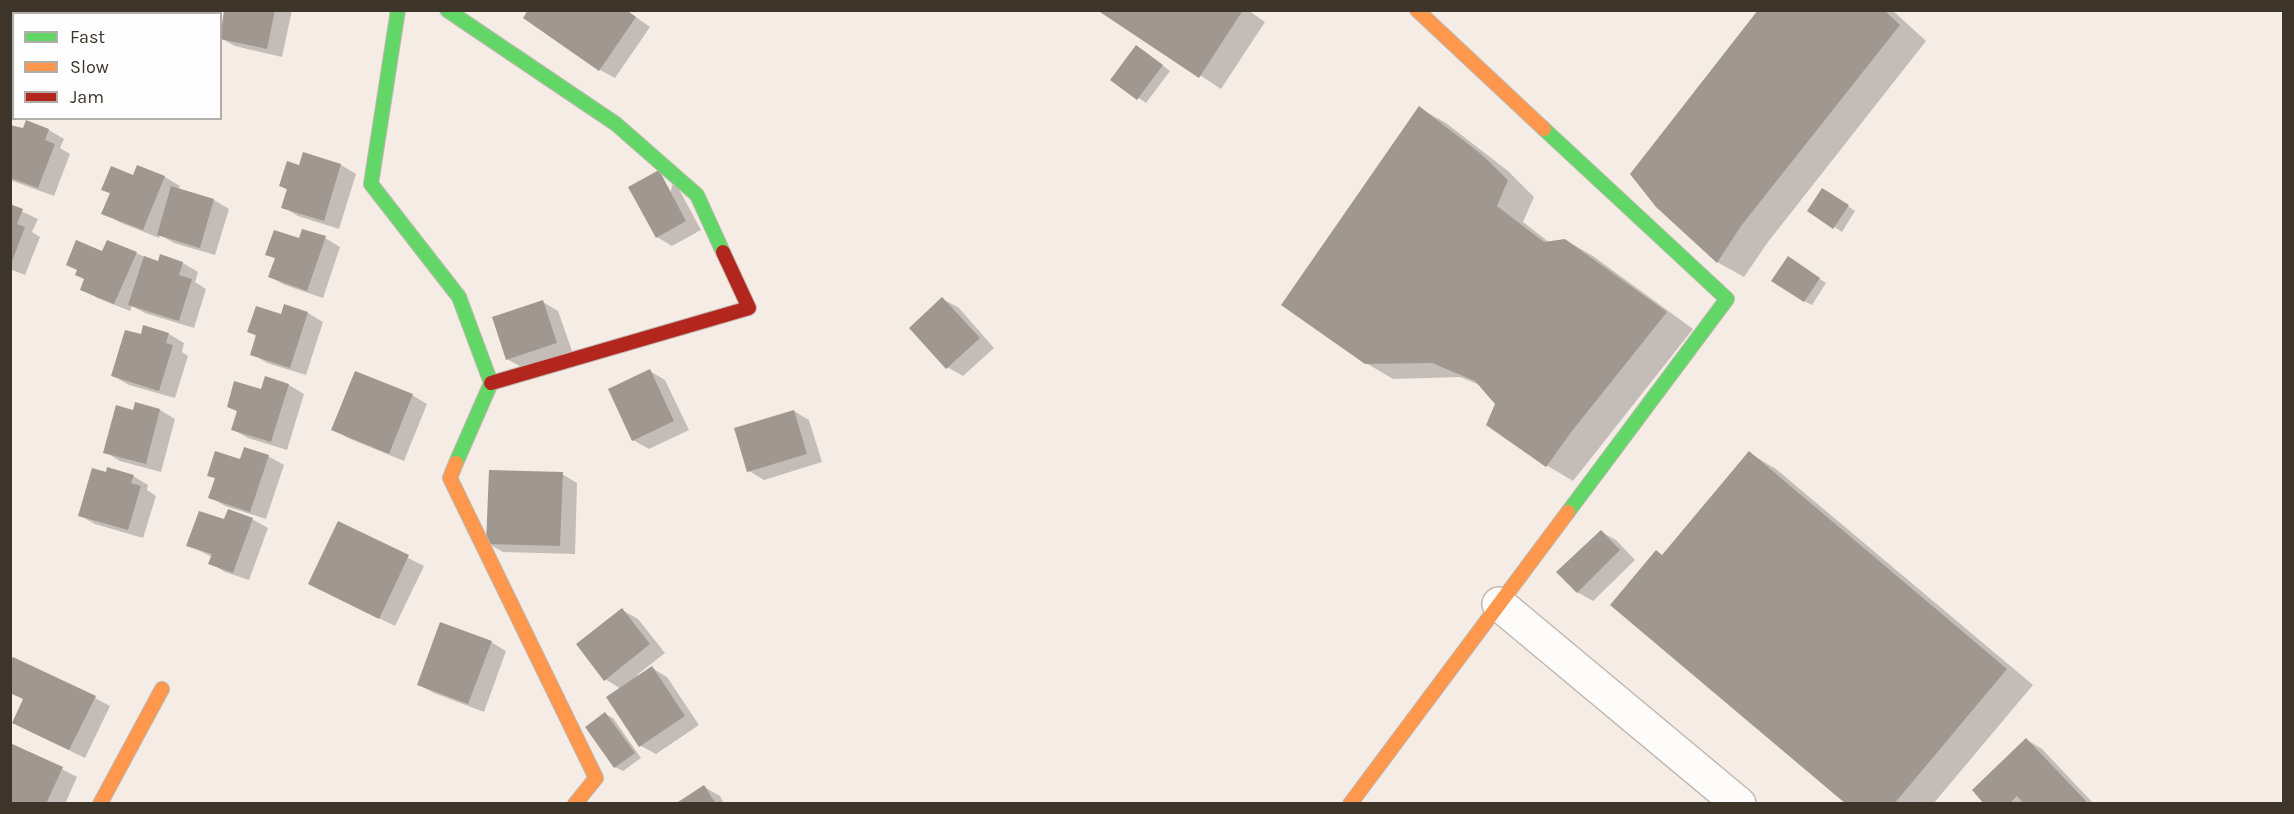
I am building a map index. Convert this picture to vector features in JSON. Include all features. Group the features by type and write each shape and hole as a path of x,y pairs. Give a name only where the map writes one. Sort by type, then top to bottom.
{"street":[{"path":"398,10 371,184 459,297 491,383 450,478 596,778 575,804"},
{"path":"447,10 616,124 697,195 749,308 491,383"},
{"path":"1350,804 1727,299 1417,10"},
{"path":"1499,604 1739,804"},
{"path":"100,804 162,689"}],"building":[{"path":"224,10 275,10 267,49 222,39"},
{"path":"528,10 626,10 636,17 599,71 523,18"},
{"path":"1097,10 1243,10 1199,78"},
{"path":"1758,10 1884,10 1900,25 1741,226 1717,263 1656,207 1630,174"},
{"path":"1136,45 1163,65 1137,100 1110,80"},
{"path":"1419,106 1481,154 1508,180 1497,206 1544,242 1565,239 1667,312 1546,467 1486,425 1495,404 1475,381 1432,363 1365,364 1281,305"},
{"path":"26,120 49,129 45,140 55,144 38,188 10,178 10,125 23,128"},
{"path":"303,152 341,164 324,221 281,208 287,189 279,186 287,161 299,165"},
{"path":"137,165 165,176 143,230 101,214 110,193 101,190 111,166 133,175"},
{"path":"659,170 686,221 656,238 628,187"},
{"path":"171,186 214,199 200,248 157,235"},
{"path":"1822,188 1849,205 1833,229 1807,211"},
{"path":"10,204 23,209 17,224 25,227 11,264"},
{"path":"302,229 326,236 307,291 268,277 275,258 265,255 274,230 299,238"},
{"path":"76,240 102,251 107,240 137,252 114,304 80,290 84,279 75,275 77,270 66,265"},
{"path":"160,254 183,262 179,275 192,279 179,321 128,305 144,256 158,261"},
{"path":"1788,256 1820,278 1804,302 1771,281"},
{"path":"942,297 980,338 946,369 909,328"},
{"path":"543,300 557,343 506,360 492,317"},
{"path":"284,304 308,312 290,368 250,355 256,335 247,332 256,306 281,314"},
{"path":"143,325 169,333 166,343 173,345 159,391 111,376 125,330 141,334"},
{"path":"650,369 674,421 632,441 608,389"},
{"path":"355,371 413,394 389,454 331,430"},
{"path":"265,376 289,384 271,442 231,430 237,411 227,407 234,381 261,389"},
{"path":"135,402 160,409 146,464 103,453 116,405 133,410"},
{"path":"794,410 807,454 747,472 734,428"},
{"path":"244,447 269,455 250,512 208,498 215,478 207,476 215,451 240,459"},
{"path":"1749,451 2007,669 1894,804 1846,804 1610,605 1656,550 1662,555"},
{"path":"107,467 134,475 131,483 141,486 128,530 78,516 92,468 106,472"},
{"path":"489,470 563,472 560,546 486,544"},
{"path":"228,509 253,518 233,573 208,564 212,554 186,546 199,511 224,519"},
{"path":"338,521 409,555 379,619 308,584"},
{"path":"1601,530 1620,550 1577,593 1556,572"},
{"path":"622,608 650,644 604,681 576,644"},
{"path":"440,622 492,641 468,704 417,685"},
{"path":"13,657 96,696 69,750 12,723 23,699 10,693 10,662"},
{"path":"652,666 685,716 639,747 606,697"},
{"path":"605,712 635,753 614,768 585,727"},
{"path":"2026,738 2086,801 2083,804 2024,804 2017,796 2009,804 1984,804 1972,790"},
{"path":"10,743 63,767 46,804 10,804"},
{"path":"704,785 716,804 675,804"}],"traffic: fast":[{"path":"398,10 371,184 459,297 491,383 456,463"},
{"path":"447,10 616,124 697,195 723,252"},
{"path":"1544,129 1727,299 1568,512"}],"traffic: slow":[{"path":"1417,10 1544,129"},
{"path":"456,463 450,478 596,778 575,804"},
{"path":"1350,804 1568,512"},
{"path":"100,804 162,689"}],"traffic: jam":[{"path":"491,383 749,308 723,252"}]}
